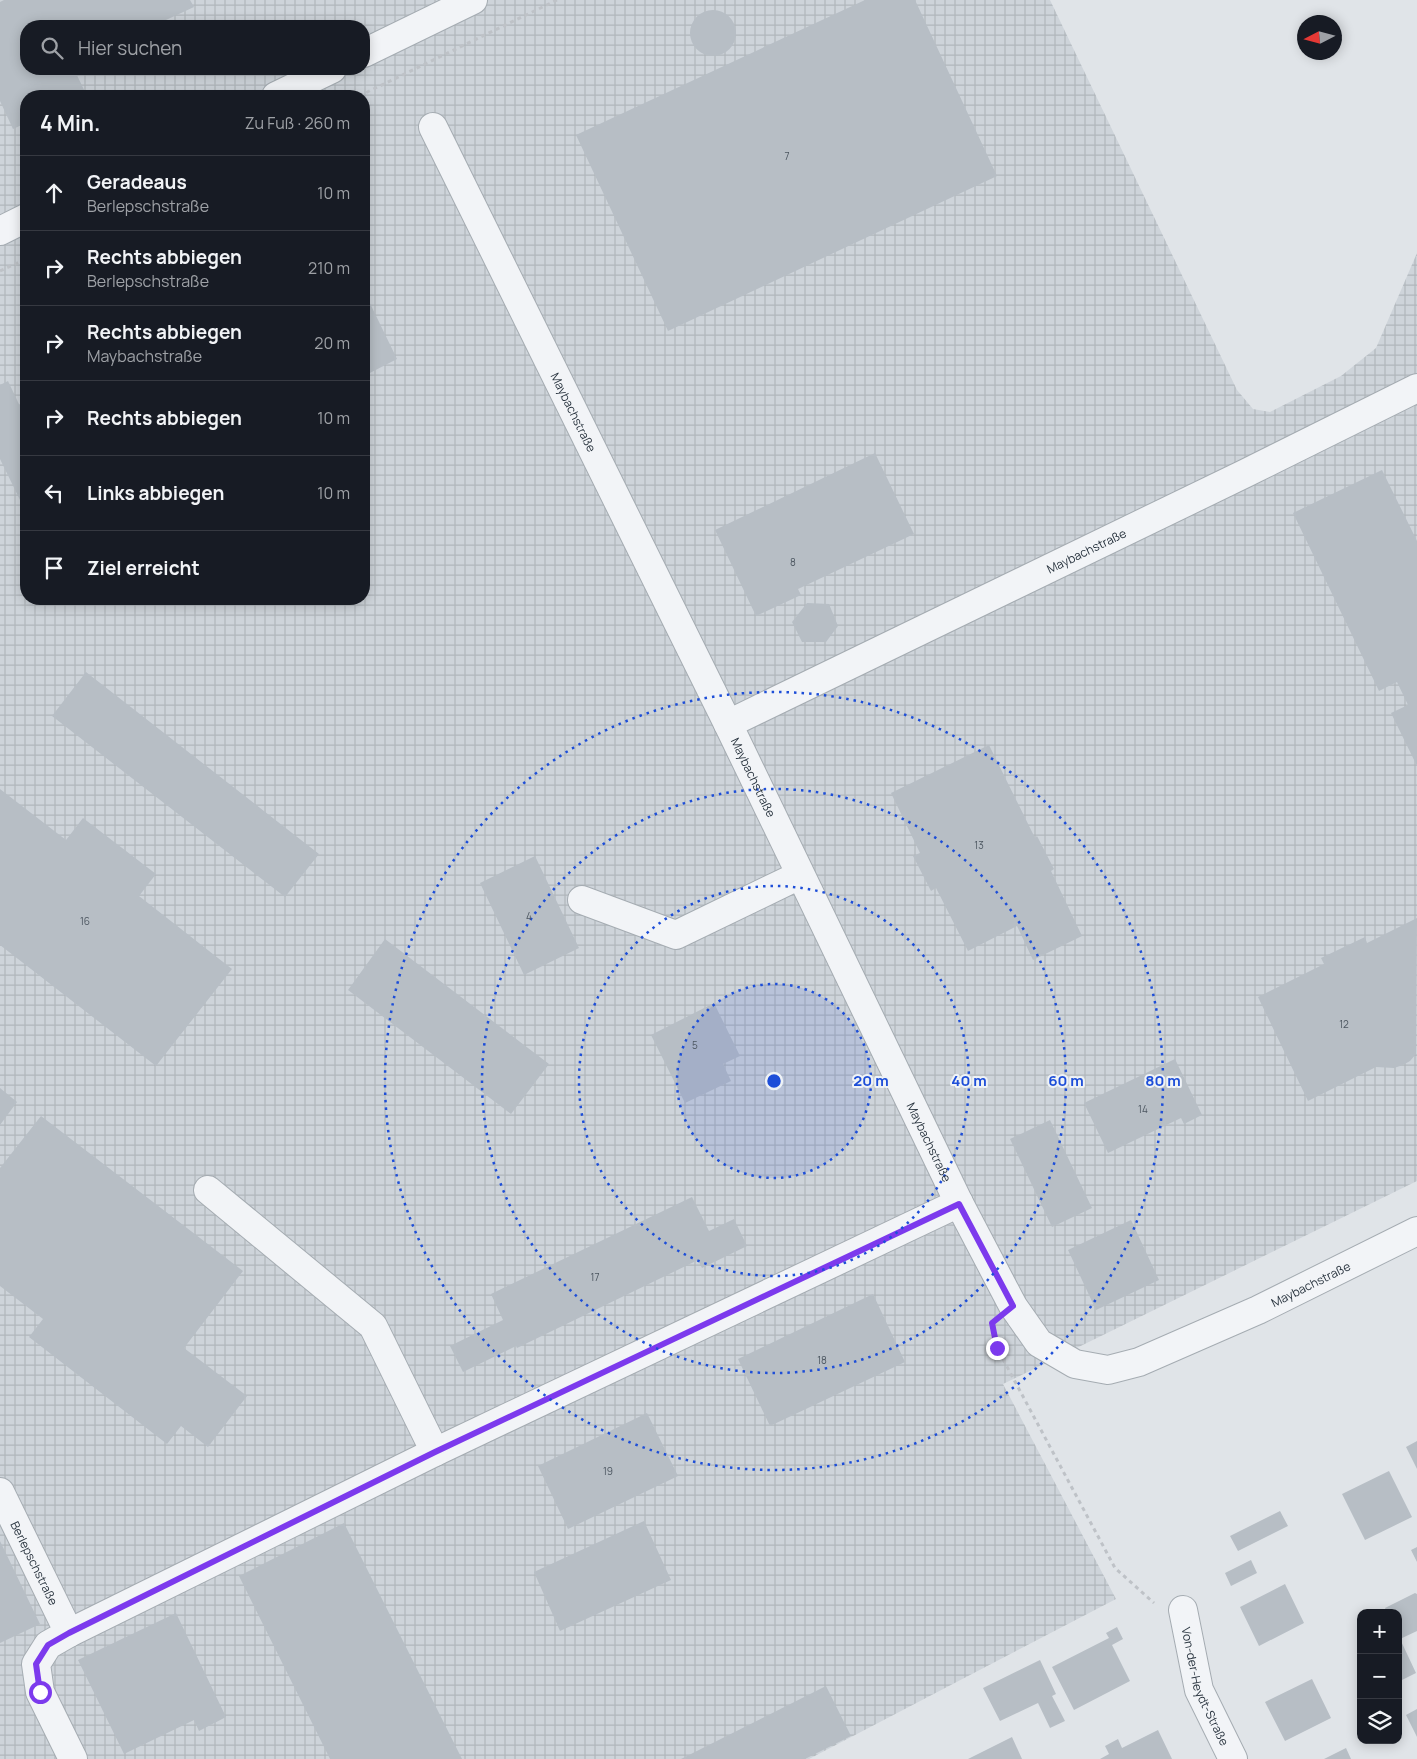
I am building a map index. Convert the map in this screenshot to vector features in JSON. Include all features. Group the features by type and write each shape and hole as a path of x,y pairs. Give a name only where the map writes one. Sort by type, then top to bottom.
{"street":[{"path":"370,51 473,0"},
{"path":"288,90 320,75"},
{"name":"Maybachstraße","path":"433,127 728,724 959,1204 1013,1306 1039,1343 1075,1364 1108,1370 1139,1362 1258,1310 1417,1231"},
{"path":"0,231 20,221"},
{"name":"Maybachstraße","path":"728,724 1417,388"},
{"path":"582,900 676,934 800,875"},
{"path":"208,1190 373,1326 435,1452"},
{"path":"73,1759 40,1692 36,1664 48,1645 435,1452 959,1204"},
{"name":"Berlepschstraße","path":"0,1492 69,1633"},
{"name":"Von-der-Heydt-Straße","path":"1183,1610 1199,1690 1233,1759"}],"path":[{"path":"370,91 558,0"},
{"path":"0,272 20,262"},
{"path":"1013,1306 992,1323 997,1348 1115,1568 1155,1604"}],"shaded area":[{"path":"0,0 1050,0 1237,390 1253,409 1270,412 1341,376 1376,348 1417,253 1417,1181 1003,1384 1116,1599 809,1759 0,1759"}],"building":[{"path":"4,0 190,0 194,7 166,20 20,20 20,75 77,75 84,90 20,90 20,126 13,129 0,101 0,2"},
{"path":"865,0 915,0 997,176 668,331 576,135"},
{"path":"713,10 726,14 732,20 736,33 732,46 726,52 713,56 700,52 694,46 690,33 694,20 700,14"},
{"path":"370,303 397,359 370,373"},
{"path":"8,381 20,406 20,500 0,459 0,385"},
{"path":"875,453 914,534 798,589 801,595 756,616 715,530"},
{"path":"1382,470 1417,541 1417,766 1391,713 1408,705 1397,682 1379,691 1293,513"},
{"path":"807,603 829,604 838,626 826,642 802,642 792,622"},
{"path":"86,672 319,854 285,897 52,716"},
{"path":"989,745 1035,838 1037,836 1054,869 1051,871 1082,936 1033,960 1017,926 968,951 936,888 931,891 913,856 920,853 891,793"},
{"path":"0,789 66,840 83,818 156,874 139,896 232,969 156,1066 0,945"},
{"path":"535,856 579,948 524,975 480,883"},
{"path":"1417,918 1416,1054 1403,1065 1394,1068 1376,1067 1308,1101 1258,997 1324,964 1321,958 1365,937 1367,943"},
{"path":"385,939 549,1064 511,1114 348,990"},
{"path":"714,1003 740,1056 723,1064 731,1081 685,1103 651,1035"},
{"path":"1175,1059 1202,1115 1184,1124 1181,1118 1108,1153 1084,1103"},
{"path":"0,1088 17,1102 0,1125"},
{"path":"41,1116 243,1271 184,1348 247,1396 208,1447 181,1426 167,1444 29,1337 43,1319 0,1286 0,1168"},
{"path":"1050,1120 1092,1208 1052,1227 1010,1139"},
{"path":"692,1197 709,1231 734,1219 747,1246 702,1268 698,1260 517,1348 516,1346 463,1372 450,1346 503,1320 491,1294"},
{"path":"1131,1220 1159,1280 1096,1310 1068,1250"},
{"path":"873,1294 905,1362 770,1426 738,1359"},
{"path":"647,1413 678,1476 568,1529 538,1466"},
{"path":"1417,1441 1417,1469 1406,1447"},
{"path":"1389,1471 1412,1517 1365,1540 1342,1494"},
{"path":"1280,1511 1288,1526 1238,1551 1230,1536"},
{"path":"644,1521 671,1580 560,1631 534,1572"},
{"path":"344,1523 462,1759 330,1759 239,1576"},
{"path":"0,1541 40,1624 0,1643"},
{"path":"1417,1547 1417,1562 1411,1550"},
{"path":"1251,1560 1257,1573 1231,1586 1225,1573"},
{"path":"1285,1584 1304,1623 1259,1646 1240,1607"},
{"path":"1415,1593 1417,1594 1417,1631 1402,1638 1402,1609 1385,1608"},
{"path":"176,1613 226,1717 199,1731 194,1720 124,1754 78,1660"},
{"path":"1117,1627 1123,1639 1112,1645 1130,1681 1074,1710 1052,1667 1109,1638 1106,1633"},
{"path":"1402,1643 1416,1673 1402,1680"},
{"path":"1040,1660 1056,1694 1052,1696 1065,1721 1050,1728 1038,1703 1000,1721 983,1688"},
{"path":"1312,1679 1331,1718 1285,1741 1265,1702"},
{"path":"826,1686 851,1736 805,1759 681,1759"},
{"path":"1417,1709 1417,1737 1406,1715"},
{"path":"1158,1730 1172,1759 1100,1759 1109,1754 1105,1746 1118,1739 1122,1748"},
{"path":"1012,1737 1022,1759 968,1759"},
{"path":"1346,1748 1351,1759 1324,1759"}],"route":[{"path":"40,1692 36,1664 48,1645 69,1633 435,1452 959,1204 1013,1306 992,1323 997,1348"}]}
